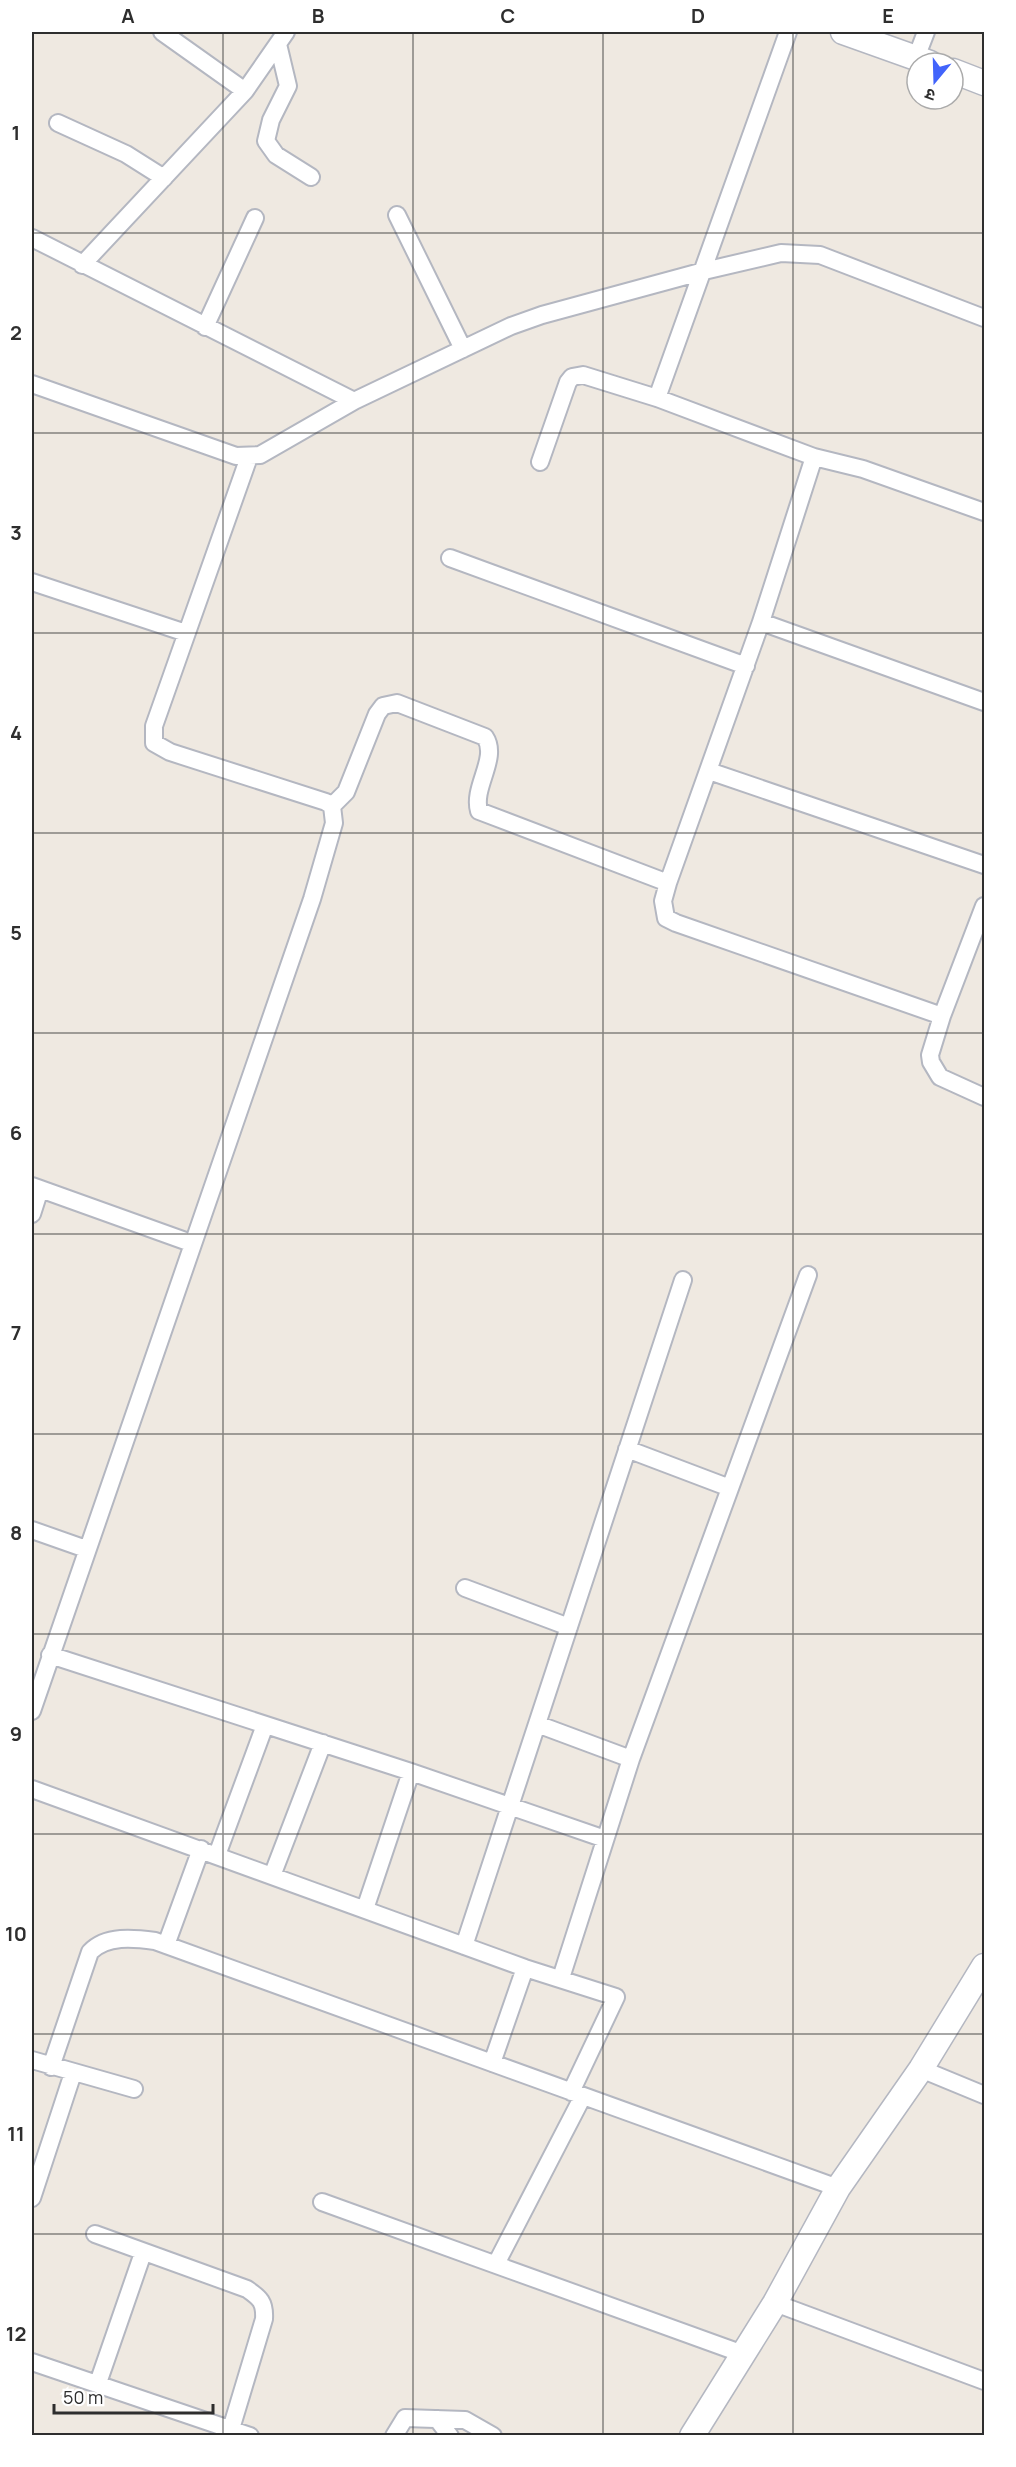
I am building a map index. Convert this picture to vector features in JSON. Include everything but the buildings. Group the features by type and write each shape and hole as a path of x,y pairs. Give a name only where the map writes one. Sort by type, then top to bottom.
{"street":[{"path":"162,32 245,91"},
{"path":"657,398 788,32"},
{"path":"843,32 905,54"},
{"path":"924,51 926,32"},
{"path":"81,265 245,91 282,38"},
{"path":"282,38 288,86 271,120 266,141 276,155 311,177"},
{"path":"965,75 984,82"},
{"path":"58,123 126,154 164,178"},
{"path":"397,216 463,349"},
{"path":"205,327 255,218"},
{"path":"32,238 81,265 354,401"},
{"path":"32,384 228,453 249,457 269,451 354,401 463,349 542,315 704,271 781,253 820,255 984,318"},
{"path":"540,462 572,376 583,375 657,398 814,457 863,469 984,512"},
{"path":"32,1711 191,1243 312,899 334,823 332,806 326,802 170,752 154,743 154,726 249,457"},
{"path":"814,457 746,666 668,883 663,901 666,918 942,1016"},
{"path":"450,558 746,666"},
{"path":"32,582 186,633"},
{"path":"761,622 984,702"},
{"path":"332,806 346,792 377,714 384,706 397,703 484,737 489,750 477,803 479,812 668,883"},
{"path":"710,771 984,865"},
{"path":"984,906 942,1016 930,1055 935,1071 948,1082 984,1097"},
{"path":"32,1214 36,1188 191,1243"},
{"path":"561,1978 632,1759 808,1275"},
{"path":"464,1946 683,1280"},
{"path":"627,1449 730,1488"},
{"path":"32,1530 86,1549"},
{"path":"465,1588 569,1627"},
{"path":"50,1655 411,1772 605,1839"},
{"path":"537,1724 632,1759"},
{"path":"217,1855 265,1725"},
{"path":"272,1876 323,1743"},
{"path":"365,1909 411,1772"},
{"path":"32,1789 525,1968 616,1997 577,2094 496,2264"},
{"path":"166,1945 201,1850"},
{"path":"51,2067 85,1965 97,1945 113,1939 140,1939 166,1945 838,2188"},
{"path":"693,2435 775,2303 838,2188 921,2069 984,1966"},
{"path":"492,2063 525,1968"},
{"path":"32,2060 134,2089"},
{"path":"921,2069 984,2095"},
{"path":"32,2198 73,2073"},
{"path":"322,2202 743,2354"},
{"path":"95,2234 247,2289 259,2297 265,2305 264,2319 231,2429"},
{"path":"98,2383 143,2253"},
{"path":"775,2303 984,2381"},
{"path":"32,2362 250,2436"},
{"path":"394,2436 405,2418 465,2420 493,2436"},
{"path":"437,2419 450,2436"}]}
